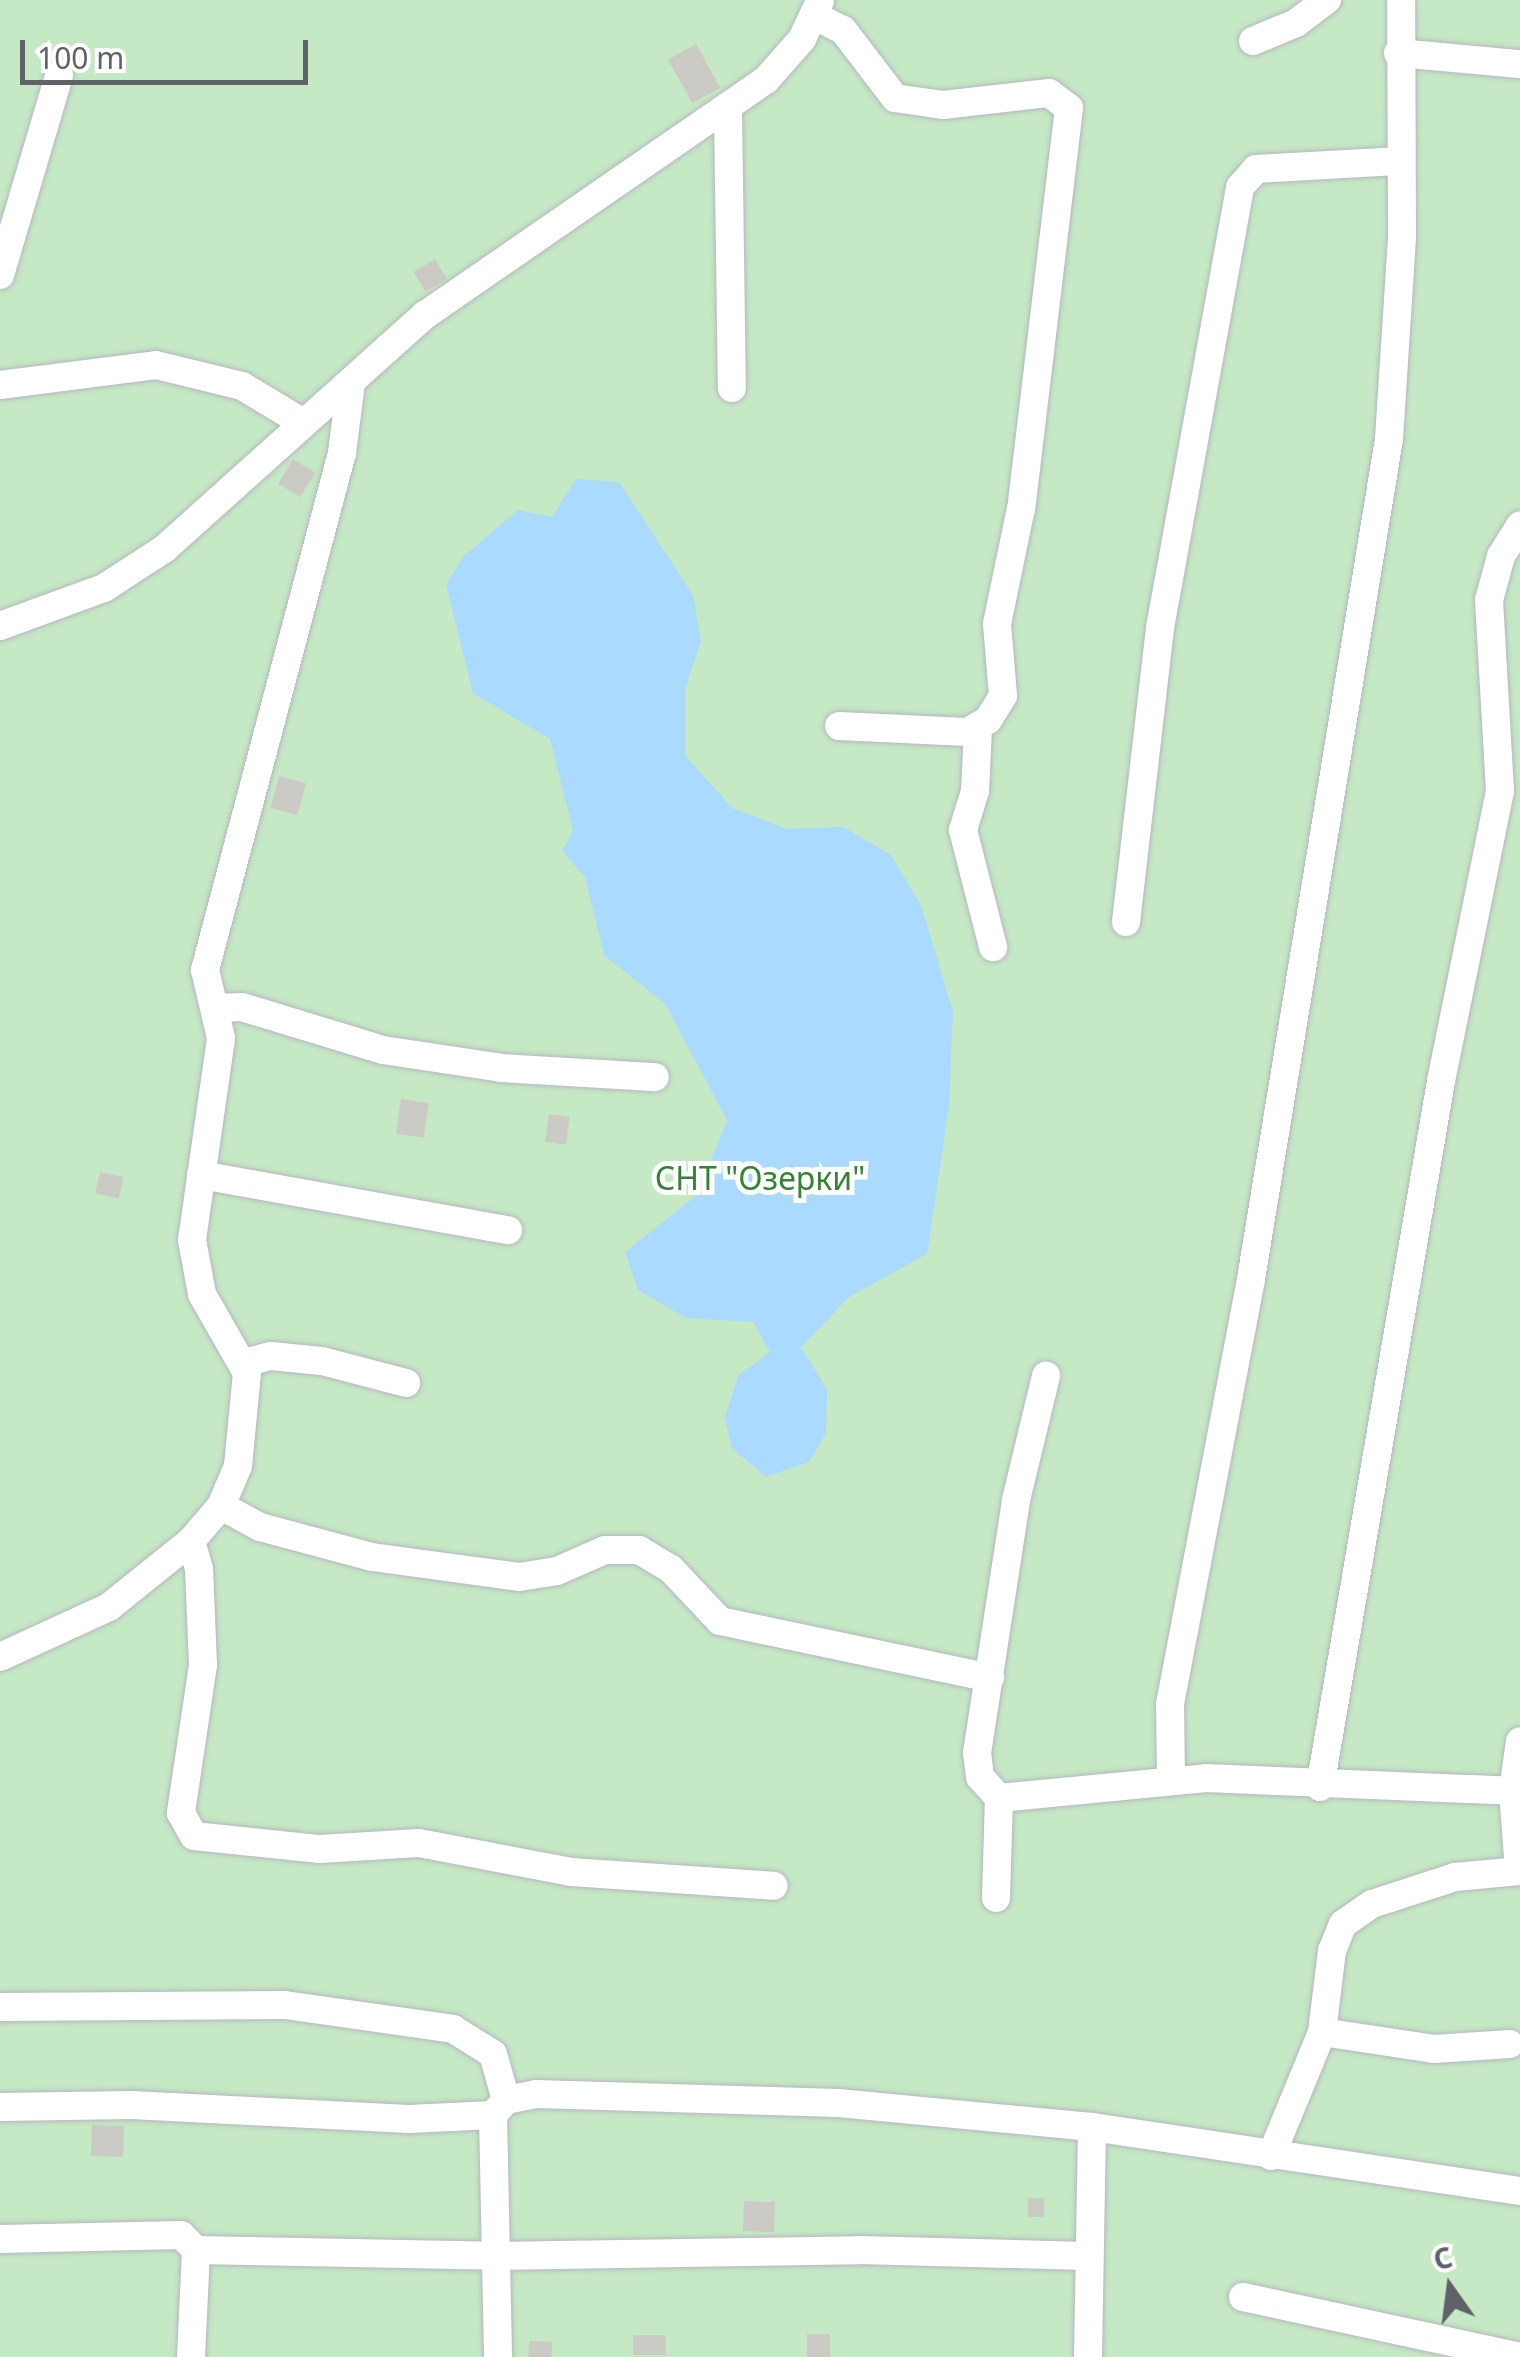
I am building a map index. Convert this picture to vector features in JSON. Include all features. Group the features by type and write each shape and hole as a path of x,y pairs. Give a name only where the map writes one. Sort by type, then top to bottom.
{"street":[{"path":"1253,41 1328,0"},
{"path":"1171,1781 1176,1667 1248,1295 1389,439 1398,365 1401,0"},
{"path":"0,626 120,580 214,508 302,422 458,292 728,110 789,55 818,8 843,30 896,98 943,105 1049,93 1068,108 1021,508 997,624 1002,696 978,728 974,791 962,830 993,947"},
{"path":"1398,53 1520,64"},
{"path":"0,275 60,76"},
{"path":"728,110 732,388"},
{"path":"1126,922 1160,628 1240,187 1256,169 1401,161"},
{"path":"0,385 156,365 242,386 302,422"},
{"path":"0,1657 91,1619 191,1541 221,1506 238,1466 244,1363 196,1278 192,1240 221,1038 205,970 342,454 351,383"},
{"path":"1320,1787 1442,1081 1500,791 1489,600 1500,556 1520,525"},
{"path":"838,726 978,728"},
{"path":"216,1008 242,1007 384,1050 502,1068 655,1077"},
{"path":"201,1174 508,1230"},
{"path":"244,1363 271,1356 322,1361 406,1383"},
{"path":"996,1898 999,1798 976,1769 1016,1500 1046,1376"},
{"path":"221,1506 260,1527 372,1558 519,1577 557,1571 605,1550 639,1550 671,1568 720,1621 990,1678"},
{"path":"191,1541 200,1569 203,1665 181,1813 194,1836 320,1850 419,1842 571,1872 774,1886"},
{"path":"1271,2156 1322,2032 1336,1938 1353,1913 1455,1877 1519,1871 1513,1791 1520,1740"},
{"path":"999,1798 1231,1778 1320,1787 1419,1784 1513,1791"},
{"path":"0,2007 285,2005 453,2028 493,2054 500,2108 495,2256 498,2357"},
{"path":"1322,2032 1434,2049 1510,2044"},
{"path":"0,2107 131,2105 331,2120 500,2108 536,2094 838,2103 1092,2127 1520,2191"},
{"path":"1088,2357 1086,2256 1092,2127"},
{"path":"0,2239 181,2235 196,2250 495,2256 859,2250 1086,2256"},
{"path":"191,2357 196,2250"},
{"path":"1243,2297 1520,2357"}],"green space":[{"name":"СНТ \"Озерки\"","path":"0,0 1520,0 1520,2357 0,2357"}],"water":[{"path":"576,479 619,482 693,595 701,641 685,689 685,755 732,808 787,829 843,827 891,855 921,905 953,1012 949,1106 927,1254 849,1297 801,1347 827,1389 826,1433 809,1462 766,1477 732,1448 725,1417 738,1376 770,1352 753,1322 686,1318 638,1290 625,1252 697,1195 727,1120 665,1004 604,955 585,877 562,851 573,831 550,739 473,693 446,585 464,556 518,510 552,517"}],"building":[{"path":"696,44 720,88 692,103 668,60"},
{"path":"435,259 447,279 425,292 414,272"},
{"path":"293,459 315,472 300,497 278,484"},
{"path":"279,776 306,783 298,815 270,808"},
{"path":"401,1099 429,1103 424,1138 396,1134"},
{"path":"549,1114 570,1117 566,1145 545,1142"},
{"path":"100,1172 123,1177 119,1199 95,1194"},
{"path":"92,2125 124,2126 123,2157 91,2156"},
{"path":"1028,2198 1044,2198 1044,2217 1028,2217"},
{"path":"744,2201 775,2202 774,2232 743,2231"},
{"path":"807,2334 830,2334 830,2357 807,2357"},
{"path":"633,2335 666,2335 666,2355 633,2355"},
{"path":"529,2341 552,2342 551,2357 528,2357"}]}
